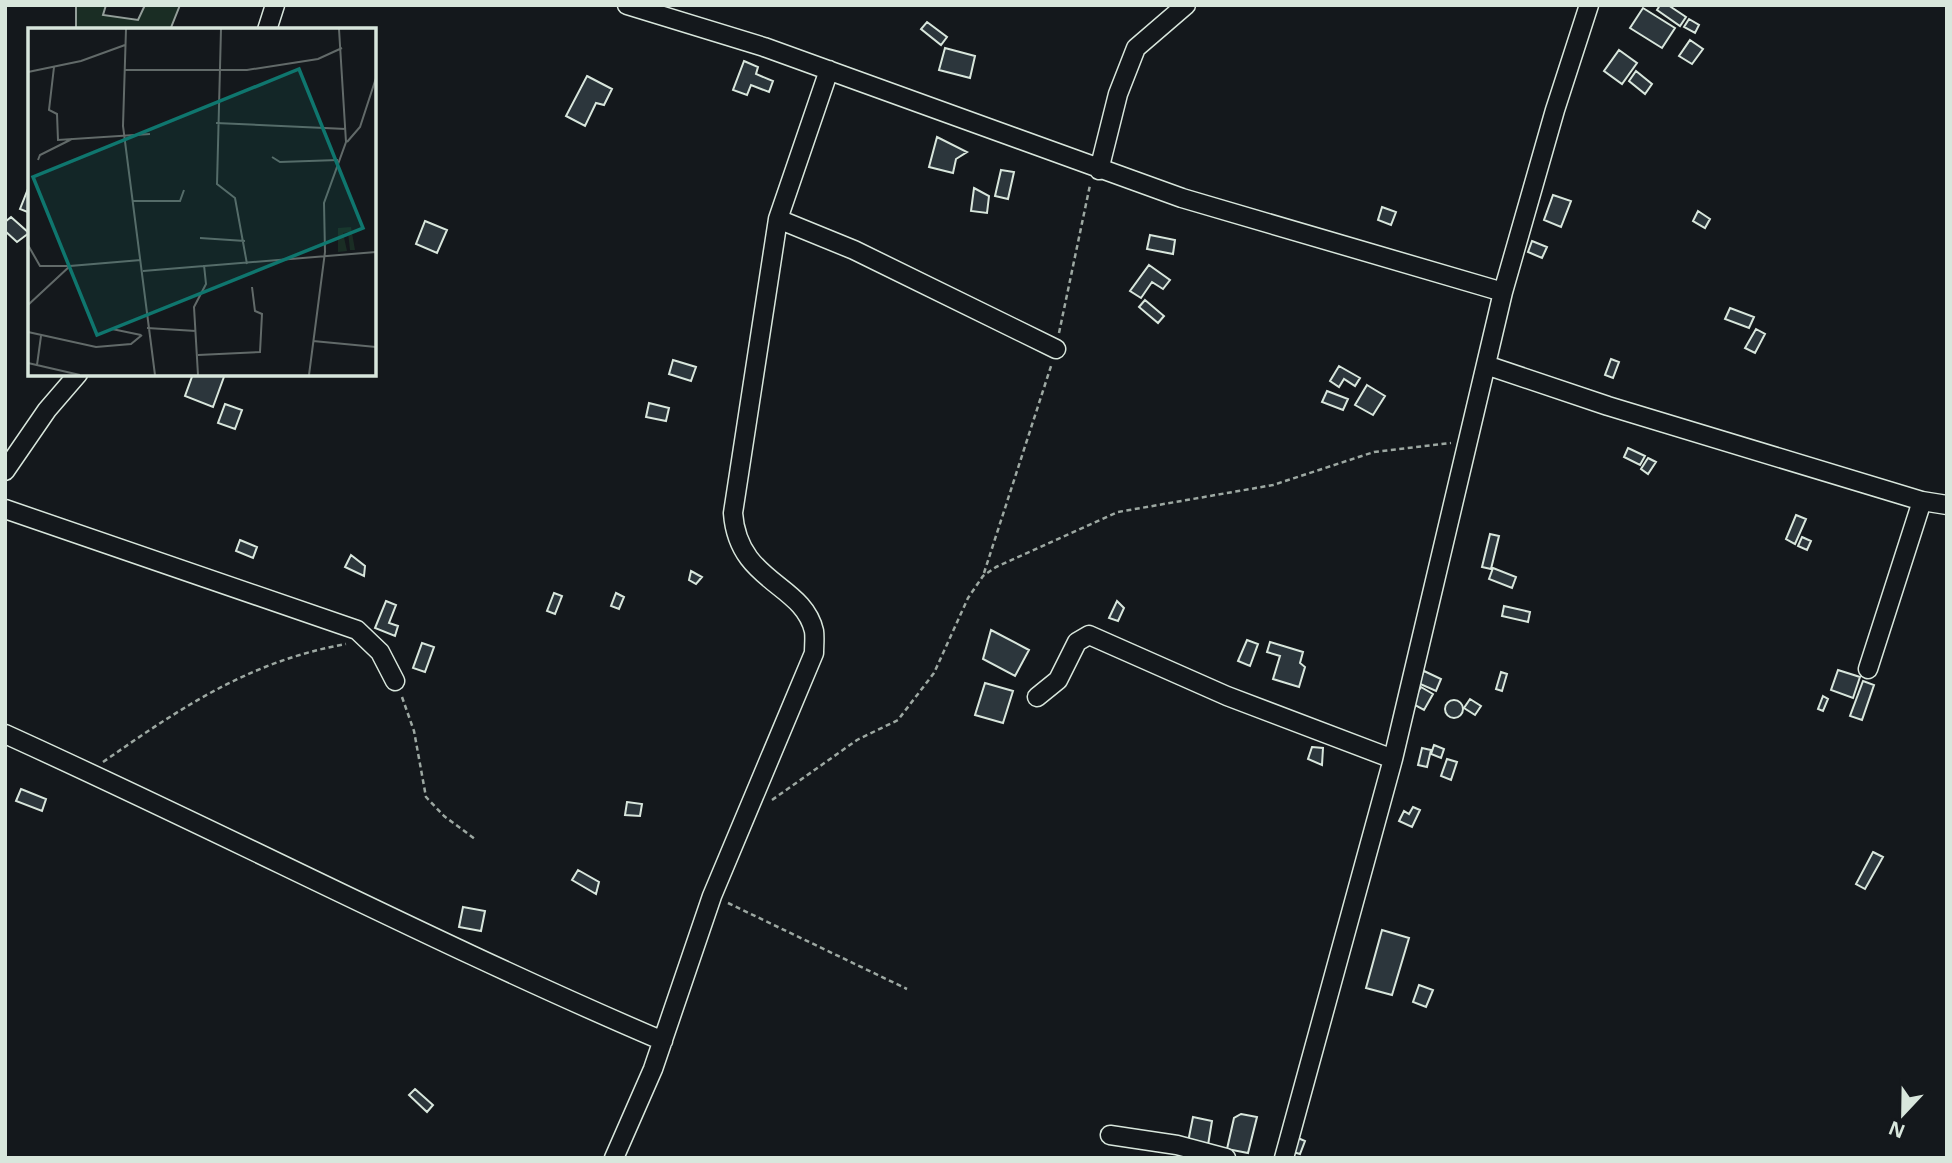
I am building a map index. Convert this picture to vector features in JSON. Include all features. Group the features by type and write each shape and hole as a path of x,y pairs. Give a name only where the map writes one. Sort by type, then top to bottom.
{"street":[{"path":"268,28 275,5"},
{"path":"627,5 829,70 1096,169 1373,257 1503,292"},
{"path":"1096,169 1118,94 1136,48 1186,5"},
{"path":"1284,1158 1393,759 1503,292 1555,110 1589,5"},
{"path":"614,1158 663,1041 712,896 789,719 814,653 814,631 803,608 746,558 734,535 733,513 778,219 829,70"},
{"path":"778,219 854,250 1056,349"},
{"path":"1486,365 1608,406 1922,501 1947,505"},
{"path":"5,471 47,410 76,376"},
{"path":"1868,669 1922,501"},
{"path":"5,509 184,573 261,595 357,631 370,640 380,652 395,681"},
{"path":"1037,697 1058,680 1077,642 1089,635 1227,696 1393,759"},
{"path":"5,734 435,940 663,1041"},
{"path":"1111,1135 1166,1143 1226,1158"}],"path":[{"path":"744,818 848,746 898,720 934,673 968,598 983,576 1056,349 1096,169"},
{"path":"983,576 1118,512 1273,485 1374,452 1468,442"},
{"path":"89,772 172,714 247,672 308,651 370,640"},
{"path":"395,681 414,731 426,797 444,816 475,839"},
{"path":"712,896 907,989"}],"green space":[{"path":"76,5 106,5 103,15 138,20 145,5 180,5 171,28 76,28"}],"building":[{"path":"1660,5 1668,5 1686,17 1680,26 1657,10"},
{"path":"1643,8 1675,28 1662,48 1630,28"},
{"path":"1689,19 1699,25 1695,33 1684,27"},
{"path":"927,22 947,37 941,45 921,29"},
{"path":"1690,40 1703,49 1692,64 1679,56"},
{"path":"945,48 975,56 970,78 939,70"},
{"path":"1619,50 1637,63 1622,84 1604,71"},
{"path":"744,61 758,67 756,74 773,81 769,92 751,85 747,95 733,90"},
{"path":"1636,71 1652,84 1645,94 1629,81"},
{"path":"587,76 612,89 604,105 596,103 585,126 566,116"},
{"path":"937,137 967,152 956,159 953,173 929,167"},
{"path":"1001,170 1014,172 1008,199 995,196"},
{"path":"974,188 989,196 987,213 971,211"},
{"path":"28,189 28,212 20,209"},
{"path":"1553,195 1571,201 1561,227 1544,220"},
{"path":"1382,207 1396,212 1391,225 1378,220"},
{"path":"1698,211 1710,219 1705,228 1693,221"},
{"path":"11,217 28,234 17,242 5,231 5,222"},
{"path":"425,221 447,230 437,253 416,244"},
{"path":"1150,235 1175,240 1173,254 1147,249"},
{"path":"1532,241 1547,247 1542,258 1528,252"},
{"path":"1149,265 1170,280 1163,289 1152,282 1141,298 1130,291"},
{"path":"1145,300 1164,316 1158,323 1139,307"},
{"path":"1730,308 1754,317 1749,328 1725,319"},
{"path":"1756,329 1765,334 1755,353 1745,348"},
{"path":"1611,359 1619,362 1613,378 1605,375"},
{"path":"673,360 696,367 691,381 669,374"},
{"path":"1339,366 1360,378 1355,386 1344,379 1339,387 1330,381"},
{"path":"192,376 224,376 213,407 185,396"},
{"path":"1367,385 1385,396 1373,415 1355,405"},
{"path":"1327,391 1348,399 1343,410 1322,402"},
{"path":"649,403 669,408 666,421 646,417"},
{"path":"225,404 242,410 235,429 218,423"},
{"path":"1628,448 1645,456 1640,465 1624,457"},
{"path":"1648,458 1656,462 1648,474 1641,469"},
{"path":"1796,515 1806,519 1795,544 1786,539"},
{"path":"1490,534 1499,536 1491,569 1482,567"},
{"path":"1802,537 1811,541 1807,550 1798,546"},
{"path":"240,540 257,547 253,558 236,551"},
{"path":"351,555 365,566 364,576 345,567"},
{"path":"1493,568 1516,577 1512,588 1489,579"},
{"path":"691,571 702,577 696,584 689,580"},
{"path":"554,593 562,596 555,614 547,611"},
{"path":"616,593 624,597 619,609 611,606"},
{"path":"386,601 396,605 389,623 398,626 395,636 375,628"},
{"path":"1117,601 1124,608 1118,621 1109,618"},
{"path":"1504,606 1530,612 1528,622 1502,616"},
{"path":"991,630 1029,650 1015,676 983,659"},
{"path":"1247,640 1258,644 1250,666 1238,661"},
{"path":"1270,642 1303,652 1300,663 1305,667 1299,687 1273,679 1280,656 1267,652"},
{"path":"422,643 434,647 425,672 413,668"},
{"path":"1838,670 1860,677 1853,698 1831,690"},
{"path":"1424,671 1441,679 1436,691 1418,683"},
{"path":"1501,672 1507,674 1502,691 1496,689"},
{"path":"1863,681 1874,685 1862,720 1850,716"},
{"path":"985,683 1013,691 1003,723 975,715"},
{"path":"1421,687 1433,694 1424,710 1411,703"},
{"path":"1823,696 1828,699 1823,711 1818,709"},
{"path":"1470,699 1481,706 1475,715 1464,708"},
{"path":"1450,700 1458,700 1463,709 1461,716 1450,718 1445,713 1445,705"},
{"path":"1434,745 1444,749 1441,758 1431,754"},
{"path":"1312,747 1323,748 1322,765 1308,759"},
{"path":"1422,748 1431,750 1427,767 1418,765"},
{"path":"1447,759 1457,762 1451,780 1441,776"},
{"path":"21,789 46,799 42,811 16,801"},
{"path":"627,802 642,804 640,816 625,815"},
{"path":"1413,807 1420,810 1412,827 1399,821 1404,811 1409,814"},
{"path":"1873,852 1883,857 1865,889 1856,884"},
{"path":"578,870 599,882 596,894 572,880"},
{"path":"463,907 485,911 481,931 459,927"},
{"path":"1382,930 1409,938 1392,995 1366,988"},
{"path":"1419,985 1433,990 1426,1007 1413,1002"},
{"path":"415,1089 433,1105 427,1112 409,1095"},
{"path":"1241,1114 1257,1117 1248,1153 1227,1149 1234,1118"},
{"path":"1193,1117 1212,1121 1208,1145 1188,1142"},
{"path":"1298,1138 1305,1141 1300,1154 1293,1152"}]}
